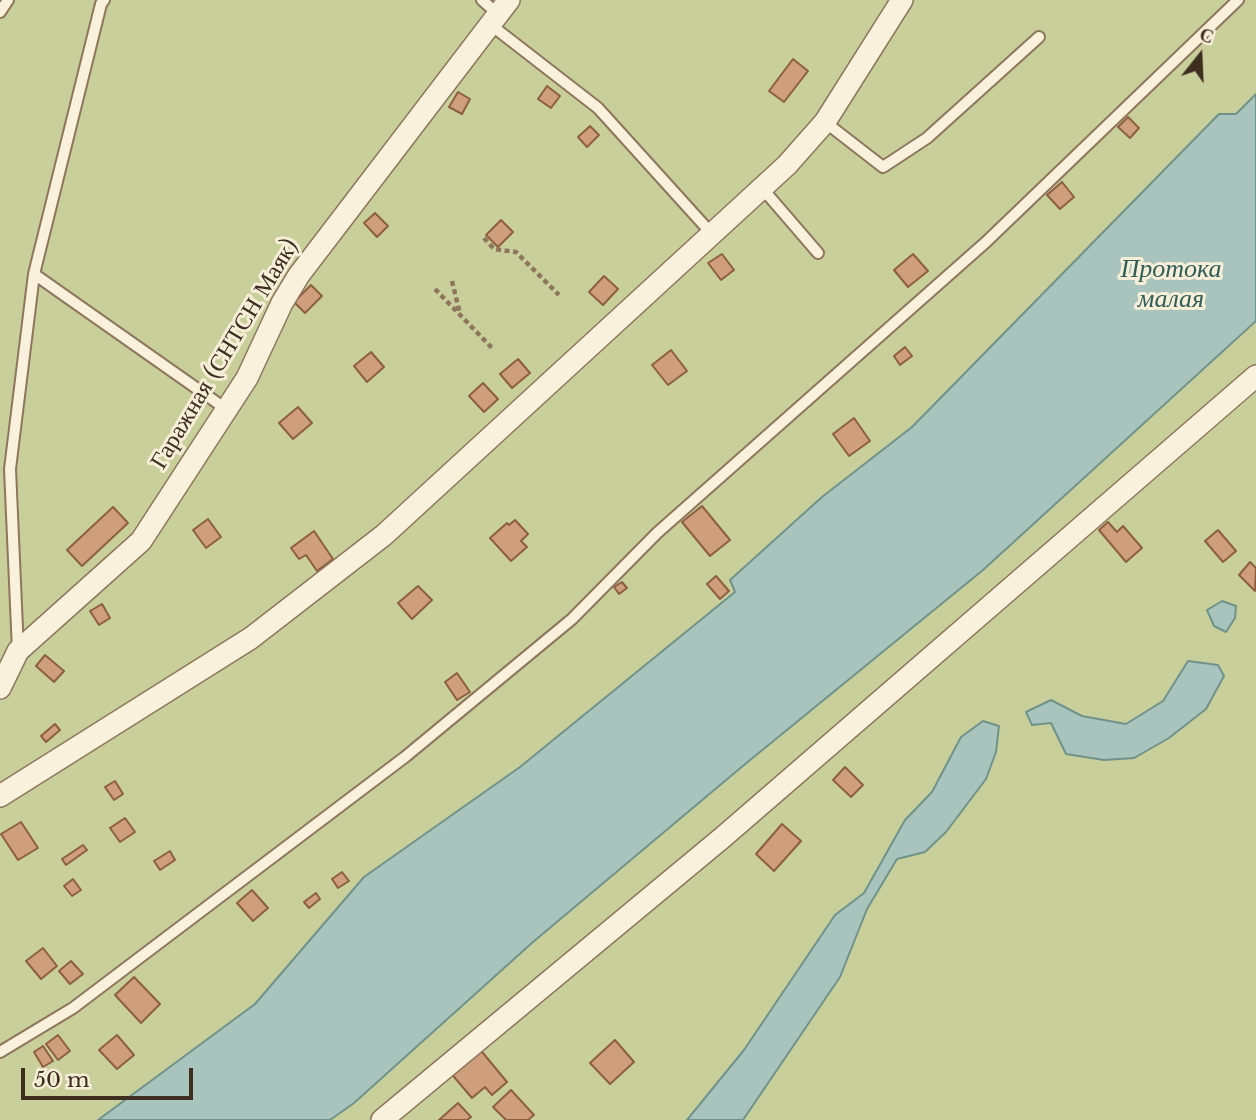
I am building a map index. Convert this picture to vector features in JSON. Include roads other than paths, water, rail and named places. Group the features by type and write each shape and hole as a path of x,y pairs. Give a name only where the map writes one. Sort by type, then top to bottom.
{"street":[{"path":"0,796 251,638 384,535 787,165 825,122 902,0"},
{"name":"Гаражная (СНТСН Маяк)","path":"0,688 18,650 142,541 247,377 282,303 299,275 495,10"},
{"path":"382,1120 733,829 1256,376"}],"lane":[{"path":"0,12 8,0"},
{"path":"18,650 10,469 34,274 104,0"},
{"path":"0,1052 73,1008 405,757 572,619 657,533 986,242 1238,0"},
{"path":"495,10 598,108 712,234"},
{"path":"825,122 883,167 927,138 1040,37"},
{"path":"762,188 818,253"},
{"path":"34,274 226,410"}],"water":[{"name":"Протока малая","path":"1256,94 1256,321 983,570 533,942 354,1103 330,1120 98,1120 255,1004 364,877 520,767 735,592 730,580 822,497 912,427 1219,114 1236,114"},
{"path":"1222,601 1236,606 1235,618 1226,632 1214,626 1207,610"},
{"path":"1188,661 1218,665 1224,676 1206,709 1169,738 1134,758 1104,760 1066,754 1051,723 1032,725 1026,712 1051,700 1082,716 1126,724 1163,701"},
{"path":"983,721 999,726 996,752 986,779 946,832 925,852 897,859 867,909 840,977 743,1120 687,1120 744,1050 835,915 864,893 905,820 932,792 961,737"}]}
